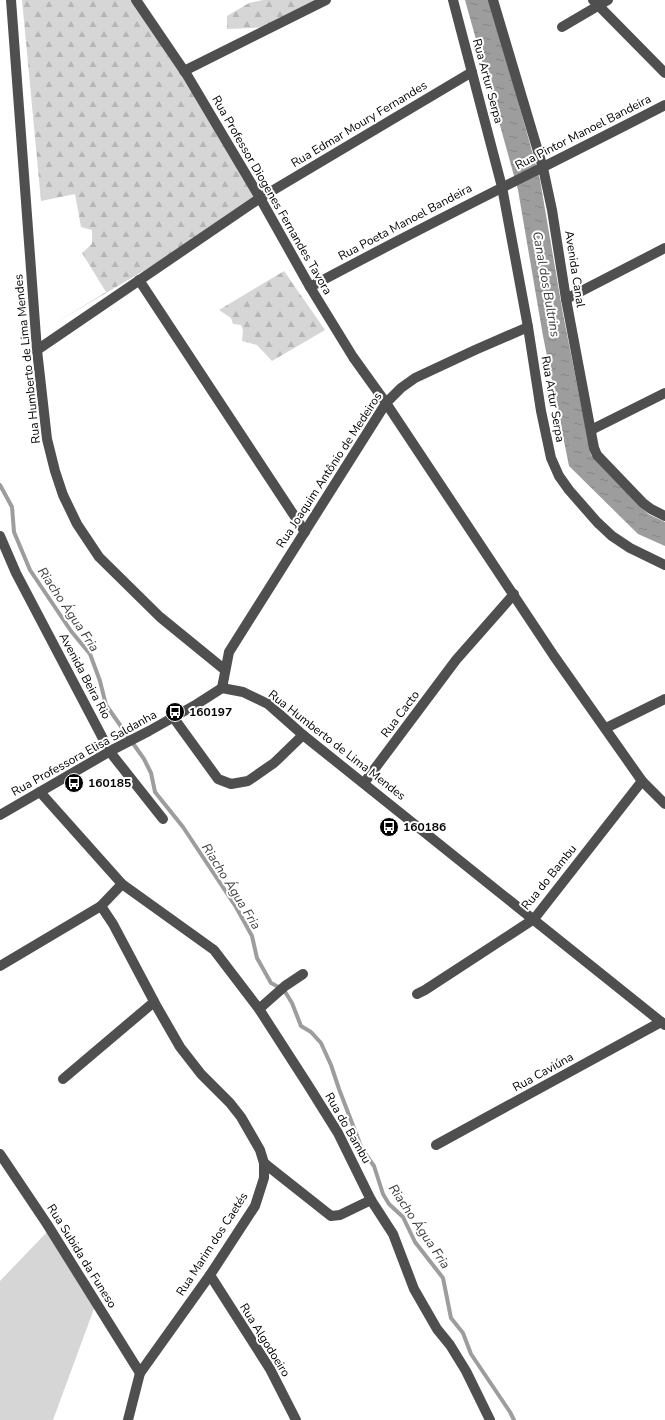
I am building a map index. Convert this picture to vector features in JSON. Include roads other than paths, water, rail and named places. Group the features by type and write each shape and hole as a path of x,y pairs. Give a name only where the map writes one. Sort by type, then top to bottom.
{"street":[{"name":"Rua Humberto de Lima Mendes","path":"11,0 37,350 48,439 55,471 70,510 86,539 108,567 155,612 225,670"},
{"name":"Rua Professor Diogenes Fernandes Tavora","path":"136,0 184,71 260,198 310,287 353,357 386,403 554,656 642,781 665,804"},
{"path":"184,71 326,0"},
{"name":"Rua Artur Serpa","path":"453,0 502,187 548,448 553,463 559,476 582,506 612,536 643,555 665,565"},
{"name":"Avenida Canal","path":"493,0 552,210 566,299 594,448 598,455 643,503 665,516"},
{"path":"562,27 596,3 608,0"},
{"path":"596,3 665,73"},
{"name":"Rua Edmar Moury Fernandes","path":"37,350 260,198 472,72"},
{"name":"Rua Pintor Manoel Bandeira","path":"513,182 665,105"},
{"name":"Rua Poeta Manoel Bandeira","path":"310,287 400,239 513,182"},
{"path":"566,299 665,248"},
{"path":"139,280 304,532"},
{"name":"Rua Joaquim Antônio de Medeiros","path":"225,670 232,646 386,403 401,388 415,378 475,350 528,328"},
{"path":"591,430 665,393"},
{"name":"Avenida Beira Rio","path":"0,536 16,573 112,751 163,819"},
{"name":"Rua Cacto","path":"364,783 456,660 514,594"},
{"path":"222,688 225,670"},
{"name":"Rua Humberto de Lima Mendes","path":"222,688 243,692 268,704 303,735 663,1024"},
{"name":"Rua Professora Elisa Saldanha","path":"0,815 222,688"},
{"path":"606,728 665,699"},
{"path":"173,717 218,779 231,784 248,781 255,777 274,763 303,735"},
{"name":"Rua do Bambu","path":"417,994 534,919 642,781"},
{"name":"Rua do Bambu","path":"40,792 122,884 214,950 259,1009 338,1133 369,1193 371,1200 393,1234 414,1289 437,1329 450,1345 466,1371 490,1420"},
{"path":"0,966 101,906 122,884"},
{"name":"Rua Marim dos Caetés","path":"101,906 114,924 154,1002 180,1047 201,1074 230,1103 241,1117 260,1150 264,1163 263,1182 255,1206 210,1275 140,1373 128,1420"},
{"path":"259,1009 285,986 303,974"},
{"path":"63,1079 154,1002"},
{"name":"Rua Caviúna","path":"436,1145 663,1024"},
{"name":"Rua Subida da Funeso","path":"0,1154 47,1224 140,1373"},
{"path":"264,1163 330,1216 340,1215 371,1200"},
{"name":"Rua Algodoeiro","path":"210,1275 270,1369 296,1420"}],"water":[{"name":"Canal dos Bultrins","path":"465,0 490,0 540,180 563,314 591,455 648,514 665,522 665,546 638,534 569,466 543,336 518,190"}],"waterway":[{"name":"Riacho Água Fria","path":"0,485 12,507 14,532 30,570 71,631 90,654 100,681 106,705 144,759 151,773 155,792 183,827 236,907 252,936 257,958 271,983 284,990 292,1003 301,1026 311,1032 321,1043 331,1065 362,1149 374,1166 383,1194 389,1204 403,1217 415,1242 443,1278 451,1318 463,1333 471,1354 514,1420"}],"place":[{"name":"160197","path":"175,712"},
{"name":"160185","path":"74,783"},
{"name":"160186","path":"389,827"}]}
